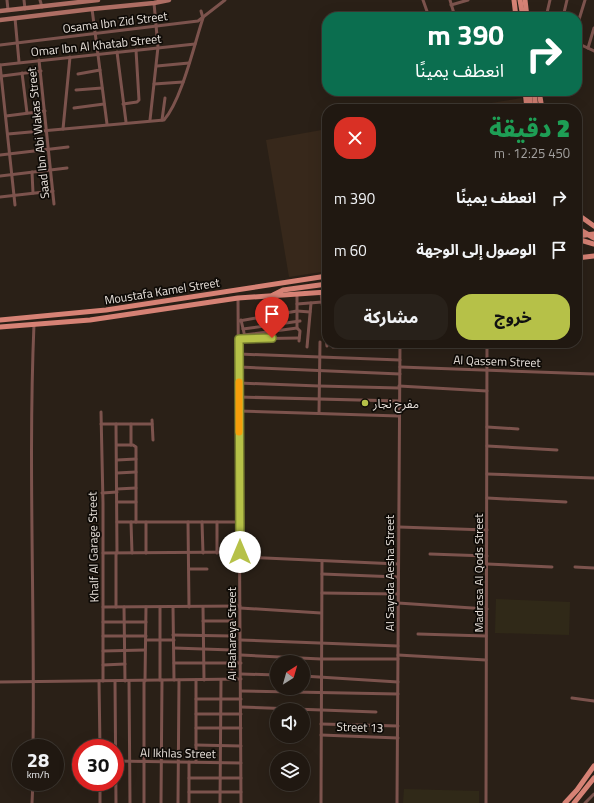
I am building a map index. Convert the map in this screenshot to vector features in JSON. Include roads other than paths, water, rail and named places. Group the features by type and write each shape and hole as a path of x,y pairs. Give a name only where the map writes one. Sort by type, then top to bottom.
{"main road":[{"path":"514,0 515,12"},
{"path":"520,0 522,12"},
{"path":"525,0 526,12"},
{"path":"582,218 594,226"},
{"path":"582,231 594,238"},
{"path":"582,235 594,234"},
{"path":"582,240 594,244"},
{"path":"582,257 594,256"},
{"name":"Moustafa Kamel Street","path":"0,320 106,310 322,277"},
{"path":"272,296 283,290 322,285"},
{"name":"Moustafa Kamel Street","path":"0,327 34,323 90,320 238,298 321,292"},
{"path":"565,803 577,790 594,766"},
{"path":"574,803 594,778"}],"street":[{"path":"7,0 8,10"},
{"path":"24,0 25,8"},
{"path":"40,0 42,7"},
{"path":"0,11 98,0"},
{"path":"0,20 92,8 154,3 167,0"},
{"name":"Osama Ibn Zid Street","path":"0,45 198,21 226,0"},
{"path":"423,0 427,12"},
{"path":"450,0 453,12"},
{"path":"451,5 468,0"},
{"path":"547,12 550,0"},
{"path":"564,12 567,0"},
{"path":"581,12 585,0"},
{"path":"150,120 158,47 154,3"},
{"path":"92,8 107,124"},
{"path":"19,9 18,43 20,62"},
{"path":"8,134 165,119 183,82 203,18 201,11"},
{"path":"588,48 594,28"},
{"name":"Omar Ibn Al Khatab Street","path":"0,65 194,44"},
{"path":"582,45 594,51"},
{"path":"123,104 137,102 139,100 136,50"},
{"path":"117,52 126,122"},
{"path":"63,129 70,57"},
{"name":"Saad Ibn Abi Wakas Street","path":"39,60 54,204"},
{"path":"157,66 189,63"},
{"path":"0,65 15,205"},
{"path":"78,74 100,70"},
{"path":"2,76 41,71"},
{"path":"22,73 27,113"},
{"path":"154,84 183,82"},
{"path":"76,90 102,88"},
{"path":"162,120 165,98"},
{"path":"74,108 104,104"},
{"path":"6,116 45,111"},
{"path":"0,155 68,147"},
{"path":"0,176 67,168"},
{"path":"32,172 33,194"},
{"path":"0,197 53,191"},
{"path":"297,304 322,302 321,292"},
{"path":"245,337 299,339 300,331 297,328 299,321 297,311 297,294"},
{"name":"Al Bahareya Street","path":"238,298 240,321 239,411 242,803"},
{"path":"307,346 311,303"},
{"path":"245,337 240,321 297,311 310,312"},
{"path":"269,316 272,331"},
{"path":"243,329 299,321"},
{"path":"33,739 34,682 31,378 34,323"},
{"path":"239,339 272,331 297,328"},
{"path":"318,413 320,342"},
{"name":"Al Sayeda Aesha Street","path":"397,803 400,348"},
{"name":"Madrasa Al Qods Street","path":"486,803 488,348"},
{"path":"239,354 400,360"},
{"path":"239,367 400,374"},
{"name":"Al Qassem Street","path":"400,367 594,374"},
{"path":"239,382 487,391"},
{"path":"239,397 399,401"},
{"path":"239,411 399,416"},
{"name":"Khalf Al Garage Street","path":"100,739 101,681 103,665 101,412"},
{"path":"152,420 153,440"},
{"path":"101,424 152,424"},
{"path":"116,424 116,607"},
{"path":"131,424 131,445"},
{"path":"487,427 518,428"},
{"path":"116,445 134,445 136,447 136,522"},
{"path":"487,446 557,450"},
{"path":"117,460 136,460"},
{"path":"117,473 136,472"},
{"path":"487,474 594,478"},
{"path":"102,493 136,488"},
{"path":"487,498 566,502"},
{"path":"117,502 136,502"},
{"path":"117,522 240,522"},
{"path":"131,522 132,553"},
{"path":"146,522 146,553"},
{"path":"188,522 189,607"},
{"path":"202,522 203,553"},
{"path":"217,522 217,553"},
{"path":"398,527 487,530"},
{"path":"103,553 240,552"},
{"path":"430,554 487,556"},
{"path":"240,557 398,564"},
{"path":"321,803 322,561"},
{"path":"487,564 552,567"},
{"path":"576,567 594,568"},
{"path":"189,569 207,569"},
{"path":"322,574 398,576"},
{"path":"322,593 398,594"},
{"path":"398,603 486,609"},
{"path":"203,606 204,680"},
{"path":"103,607 231,606 321,613"},
{"path":"231,606 232,679"},
{"path":"124,607 125,681"},
{"path":"144,803 144,681 146,607"},
{"path":"160,607 161,803"},
{"path":"173,607 174,680"},
{"path":"203,621 231,621"},
{"path":"103,622 146,622"},
{"path":"418,634 486,636"},
{"path":"174,635 232,636"},
{"path":"103,636 174,640"},
{"path":"240,640 398,646"},
{"path":"174,648 232,650"},
{"path":"103,651 146,650"},
{"path":"241,655 321,659 398,660"},
{"path":"398,655 486,660"},
{"path":"174,663 241,663"},
{"path":"103,665 125,664"},
{"path":"241,674 270,675"},
{"path":"310,676 398,682"},
{"path":"0,682 241,679"},
{"path":"178,803 179,680"},
{"path":"196,680 196,762"},
{"path":"220,803 222,680"},
{"path":"115,681 115,739"},
{"path":"129,681 130,803"},
{"path":"241,691 398,694"},
{"path":"572,698 594,701"},
{"path":"196,699 241,699"},
{"path":"241,707 376,712"},
{"path":"196,714 241,714"},
{"path":"321,724 398,726"},
{"path":"196,728 241,728"},
{"name":"Street 13","path":"321,734 398,738"},
{"path":"196,745 241,746"},
{"name":"Al Ikhlas Street","path":"124,762 241,763"},
{"path":"189,762 189,803"},
{"path":"189,778 241,778"},
{"path":"32,803 33,791"},
{"path":"100,791 100,803"},
{"path":"116,791 116,803"},
{"path":"189,792 241,792"},
{"path":"585,803 594,794"}],"place":[{"name":"مفرح نجار","path":"365,403"}]}
